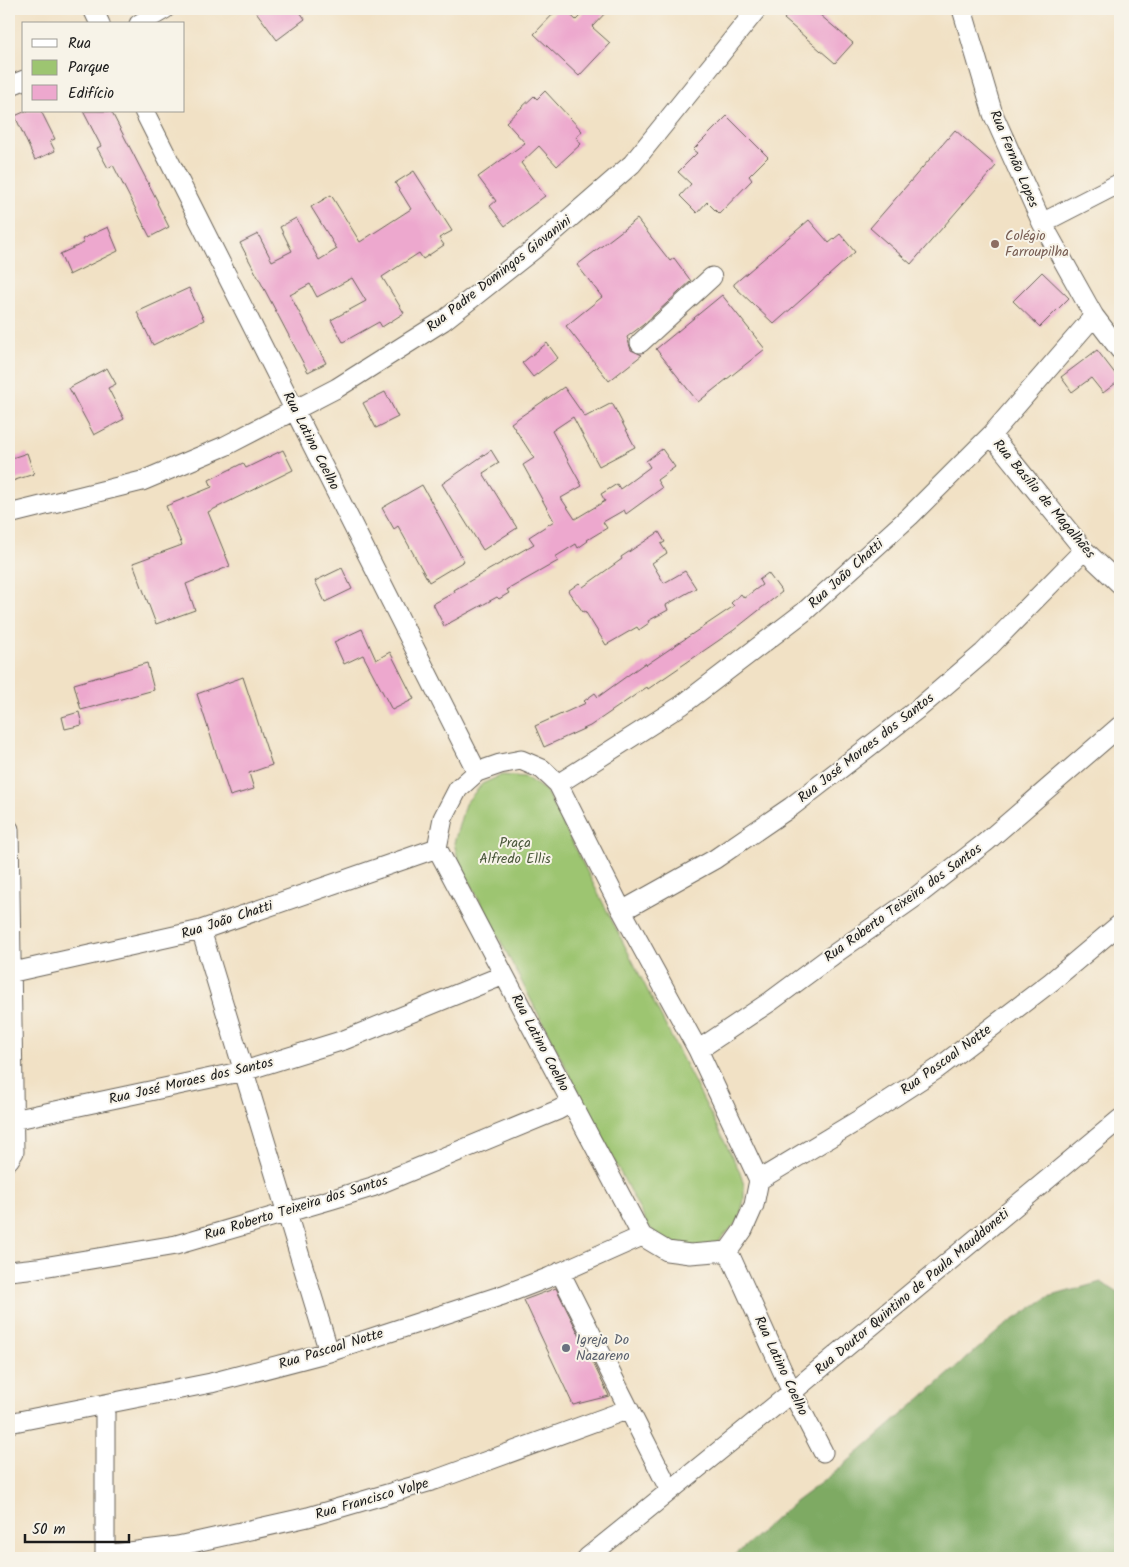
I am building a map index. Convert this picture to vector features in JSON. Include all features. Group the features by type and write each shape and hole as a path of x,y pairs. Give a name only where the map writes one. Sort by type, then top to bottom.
{"street":[{"path":"92,9 99,22"},
{"path":"142,22 165,9"},
{"name":"Rua Padre Domingos Giovanini","path":"9,514 142,481 225,446 337,388 443,321 548,238 632,164 757,9"},
{"name":"Rua Fernão Lopes","path":"962,9 993,114 1042,223 1094,316 1120,350"},
{"path":"9,86 22,81"},
{"name":"Rua Latino Coelho","path":"145,112 477,772"},
{"path":"1042,223 1120,182"},
{"path":"640,343 712,277"},
{"name":"Rua João Chatti","path":"558,784 682,705 804,612 910,516 991,435 1094,316"},
{"name":"Rua Basílio de Magalhães","path":"991,435 1084,550 1120,584"},
{"name":"Rua José Moraes dos Santos","path":"622,911 715,859 791,806 920,708 984,653 1084,550"},
{"name":"Rua Roberto Teixeira dos Santos","path":"698,1050 771,1001 918,896 986,842 1120,726"},
{"path":"437,848 443,818 458,789 477,772 500,764 521,760 542,769 558,784 622,911 698,1050 759,1180 754,1206 743,1230 728,1251 690,1254 667,1251 642,1236"},
{"path":"9,829 13,1120 10,1154"},
{"name":"Rua Latino Coelho","path":"437,848 642,1236"},
{"name":"Rua João Chatti","path":"10,973 201,930 437,848"},
{"name":"Rua Pascoal Notte","path":"759,1180 857,1121 936,1069 1050,982 1120,924"},
{"path":"201,930 329,1352"},
{"name":"Rua José Moraes dos Santos","path":"13,1120 244,1071 344,1040 504,975"},
{"name":"Rua Roberto Teixeira dos Santos","path":"9,1271 176,1245 372,1187 488,1140 571,1103"},
{"name":"Rua Doutor Quintino de Paula Mauddoneti","path":"587,1558 792,1392 1120,1119"},
{"name":"Rua Pascoal Notte","path":"9,1422 105,1405 211,1383 329,1352 502,1295 642,1236"},
{"name":"Rua Latino Coelho","path":"728,1251 792,1392 823,1452"},
{"path":"560,1272 670,1491"},
{"path":"105,1405 105,1557"},
{"name":"Rua Francisco Volpe","path":"105,1557 178,1546 308,1517 435,1480 629,1410"}],"green space":[{"name":"Praça Alfredo Ellis","path":"502,775 525,777 546,791 739,1170 744,1185 744,1200 739,1220 716,1244 700,1250 662,1240 648,1226 458,859 454,843 465,804 482,784"},
{"path":"1101,1282 1120,1294 1120,1558 732,1558 791,1505 838,1470 1003,1327 1048,1297"}],"building":[{"path":"254,9 298,9 305,19 277,40"},
{"path":"558,9 564,9 576,20 587,9 609,9 592,27 610,43 579,76 534,34"},
{"path":"792,9 813,9 853,43 835,63 784,19"},
{"path":"545,91 582,131 576,138 581,144 557,166 539,146 521,163 545,196 505,226 490,206 496,201 478,177 525,143 506,122 534,96 537,99"},
{"path":"24,112 42,112 55,139 50,141 55,151 35,160 15,116"},
{"path":"84,112 112,112 169,227 150,237 113,165 108,168 97,148 101,146"},
{"path":"727,116 768,157 749,176 752,180 719,214 707,202 697,213 680,196 691,184 678,172 697,153 693,150"},
{"path":"955,130 996,166 911,264 870,228"},
{"path":"414,171 452,231 439,238 444,245 423,259 419,253 382,277 404,313 382,327 379,322 343,342 331,320 366,301 352,278 317,297 310,284 290,295 326,363 308,372 240,243 258,234 272,261 292,251 280,227 296,218 319,260 337,249 311,207 331,195 360,242 411,209 395,183"},
{"path":"637,219 670,261 674,258 691,281 643,325 627,337 631,350 642,355 609,381 566,326 602,297 577,265"},
{"path":"809,220 829,243 840,234 855,252 774,324 734,284"},
{"path":"108,227 118,251 69,275 60,254 84,243 82,239"},
{"path":"1042,272 1069,298 1040,327 1013,301"},
{"path":"189,288 204,320 153,345 137,312"},
{"path":"722,295 765,349 698,402 656,349"},
{"path":"547,343 558,358 533,377 522,363"},
{"path":"1097,350 1120,380 1103,393 1091,378 1072,392 1061,377"},
{"path":"107,368 116,384 108,388 124,419 94,435 69,388"},
{"path":"564,387 585,417 612,403 635,447 599,466 573,417 552,431 582,486 561,498 575,519 605,501 601,494 617,484 620,489 650,467 646,461 662,449 675,467 657,480 662,488 626,514 624,510 603,522 607,528 578,548 576,544 555,557 558,561 507,590 509,593 499,599 497,597 444,626 433,604 534,544 529,537 554,521 523,465 534,458 511,423"},
{"path":"385,392 398,417 376,428 363,403"},
{"path":"283,450 293,470 208,512 230,566 186,584 195,610 156,624 133,563 182,545 166,506 212,487 209,480 243,463 246,468"},
{"path":"491,450 499,463 483,473 517,528 483,550 442,484"},
{"path":"27,453 34,474 9,482 9,459"},
{"path":"422,485 464,561 429,582 398,526 394,529 382,508"},
{"path":"659,532 665,542 661,544 667,553 652,563 664,583 685,571 696,588 666,605 668,610 648,621 649,623 639,630 637,627 606,645 585,611 583,612 568,591 579,583 583,587 622,559 621,557"},
{"path":"342,568 352,589 325,602 315,581"},
{"path":"768,573 782,592 734,630 590,726 544,747 535,726 586,703 584,701 595,693 598,697 645,663 646,665 734,606 731,603 741,594 744,598 762,585 759,580"},
{"path":"362,629 376,660 390,652 414,699 392,710 363,655 344,664 334,642"},
{"path":"147,663 154,690 81,710 74,684"},
{"path":"243,677 272,765 249,773 254,789 230,796 197,694"},
{"path":"79,712 82,725 65,729 62,717"},
{"name":"Igreja Do Nazareno","path":"556,1288 609,1396 573,1405 524,1300"}],"place":[{"name":"Colégio Farroupilha","path":"995,244"},
{"name":"Igreja Do Nazareno","path":"566,1348"}]}
